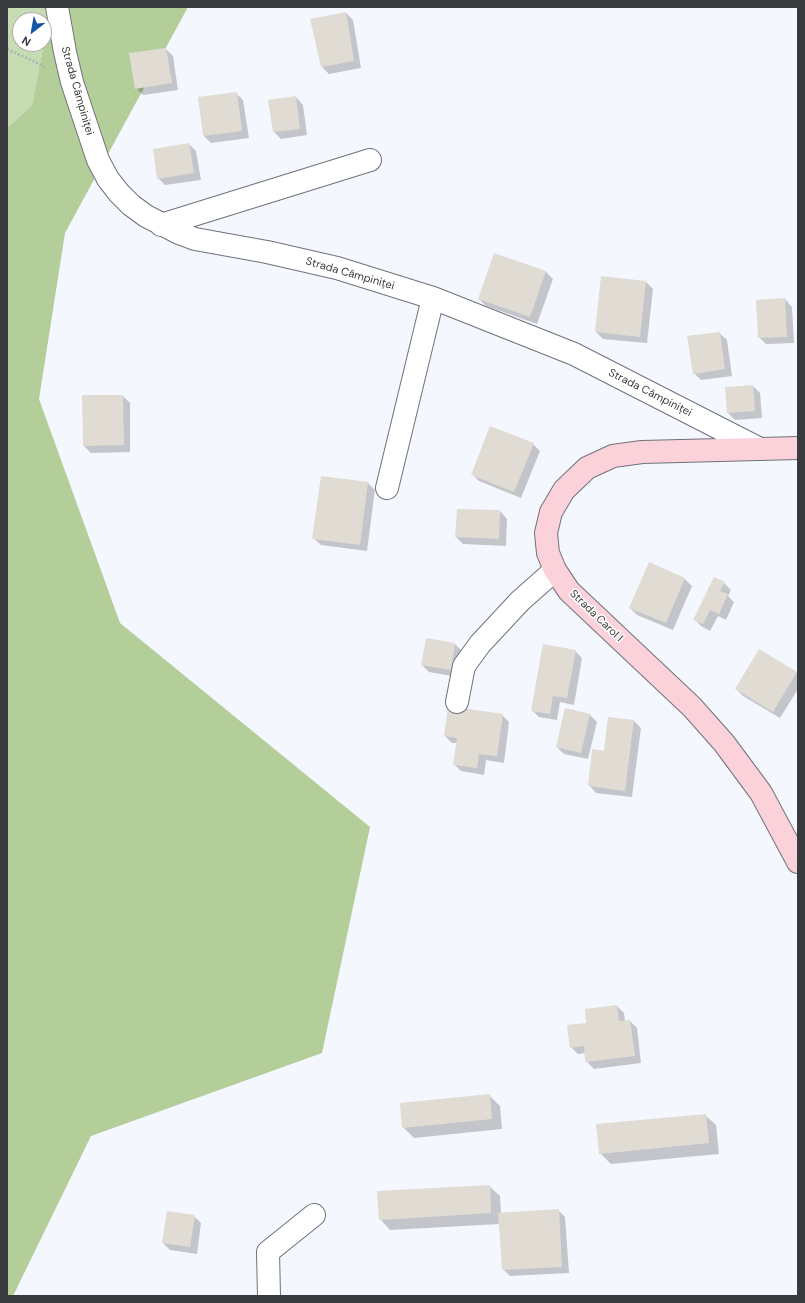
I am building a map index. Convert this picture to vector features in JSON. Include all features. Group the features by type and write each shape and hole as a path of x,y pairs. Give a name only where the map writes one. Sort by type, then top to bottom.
{"main road":[{"name":"Strada Carol I","path":"798,448 642,452 613,456 587,468 564,490 551,512 546,533 548,553 555,570 569,591 686,702 724,743 761,794 798,862"}],"street":[{"name":"Strada Câmpiniței","path":"57,7 72,82 98,160 108,179 119,193 131,205 146,216 161,225 195,239 267,252 336,268 433,298 574,354 760,449"},
{"path":"161,225 370,160"},
{"path":"387,488 433,298"},
{"path":"457,702 464,666 468,660 480,644 520,601 555,570"},
{"path":"268,1296 268,1252 314,1215"}],"path":[{"path":"7,49 46,67 72,82"}],"green space":[{"path":"7,7 51,7 50,12 12,12 12,52 42,52 32,105 7,128"},
{"path":"51,7 188,7 65,233 39,399 120,623 370,827 322,1053 91,1136 13,1296 7,1296 7,128 32,105 42,52 52,52 52,12 50,12"}],"building":[{"path":"346,12 354,61 321,67 310,19"},
{"path":"166,48 172,83 135,89 129,53"},
{"path":"237,92 242,131 203,136 198,97"},
{"path":"296,96 300,129 273,132 268,100"},
{"path":"189,143 194,173 157,179 153,149"},
{"path":"494,253 546,271 530,317 478,299"},
{"path":"601,276 646,281 640,337 595,332"},
{"path":"785,298 787,337 758,338 756,300"},
{"path":"720,332 725,369 693,374 687,336"},
{"path":"753,385 755,411 727,413 725,387"},
{"path":"82,395 123,395 124,445 83,446"},
{"path":"490,426 534,443 514,492 471,475"},
{"path":"321,476 368,482 360,545 312,539"},
{"path":"457,509 500,510 499,539 455,537"},
{"path":"649,562 685,578 666,623 629,608"},
{"path":"714,577 725,582 720,591 728,594 719,614 710,610 703,624 693,620"},
{"path":"426,638 455,643 451,670 421,665"},
{"path":"543,644 576,650 567,698 553,696 550,714 531,711"},
{"path":"759,649 797,672 773,712 735,689"},
{"path":"448,706 503,714 497,756 479,754 477,768 453,765 457,738 444,736"},
{"path":"565,708 590,714 581,753 556,747"},
{"path":"608,717 634,720 625,791 588,786 592,749 604,751"},
{"path":"617,1005 619,1021 630,1020 635,1056 585,1062 584,1046 570,1048 567,1025 586,1023 585,1009"},
{"path":"490,1094 492,1119 402,1128 400,1103"},
{"path":"706,1114 709,1143 599,1154 596,1124"},
{"path":"490,1185 491,1213 379,1220 377,1191"},
{"path":"559,1209 562,1267 502,1270 498,1213"},
{"path":"167,1211 195,1215 190,1247 162,1243"}]}
